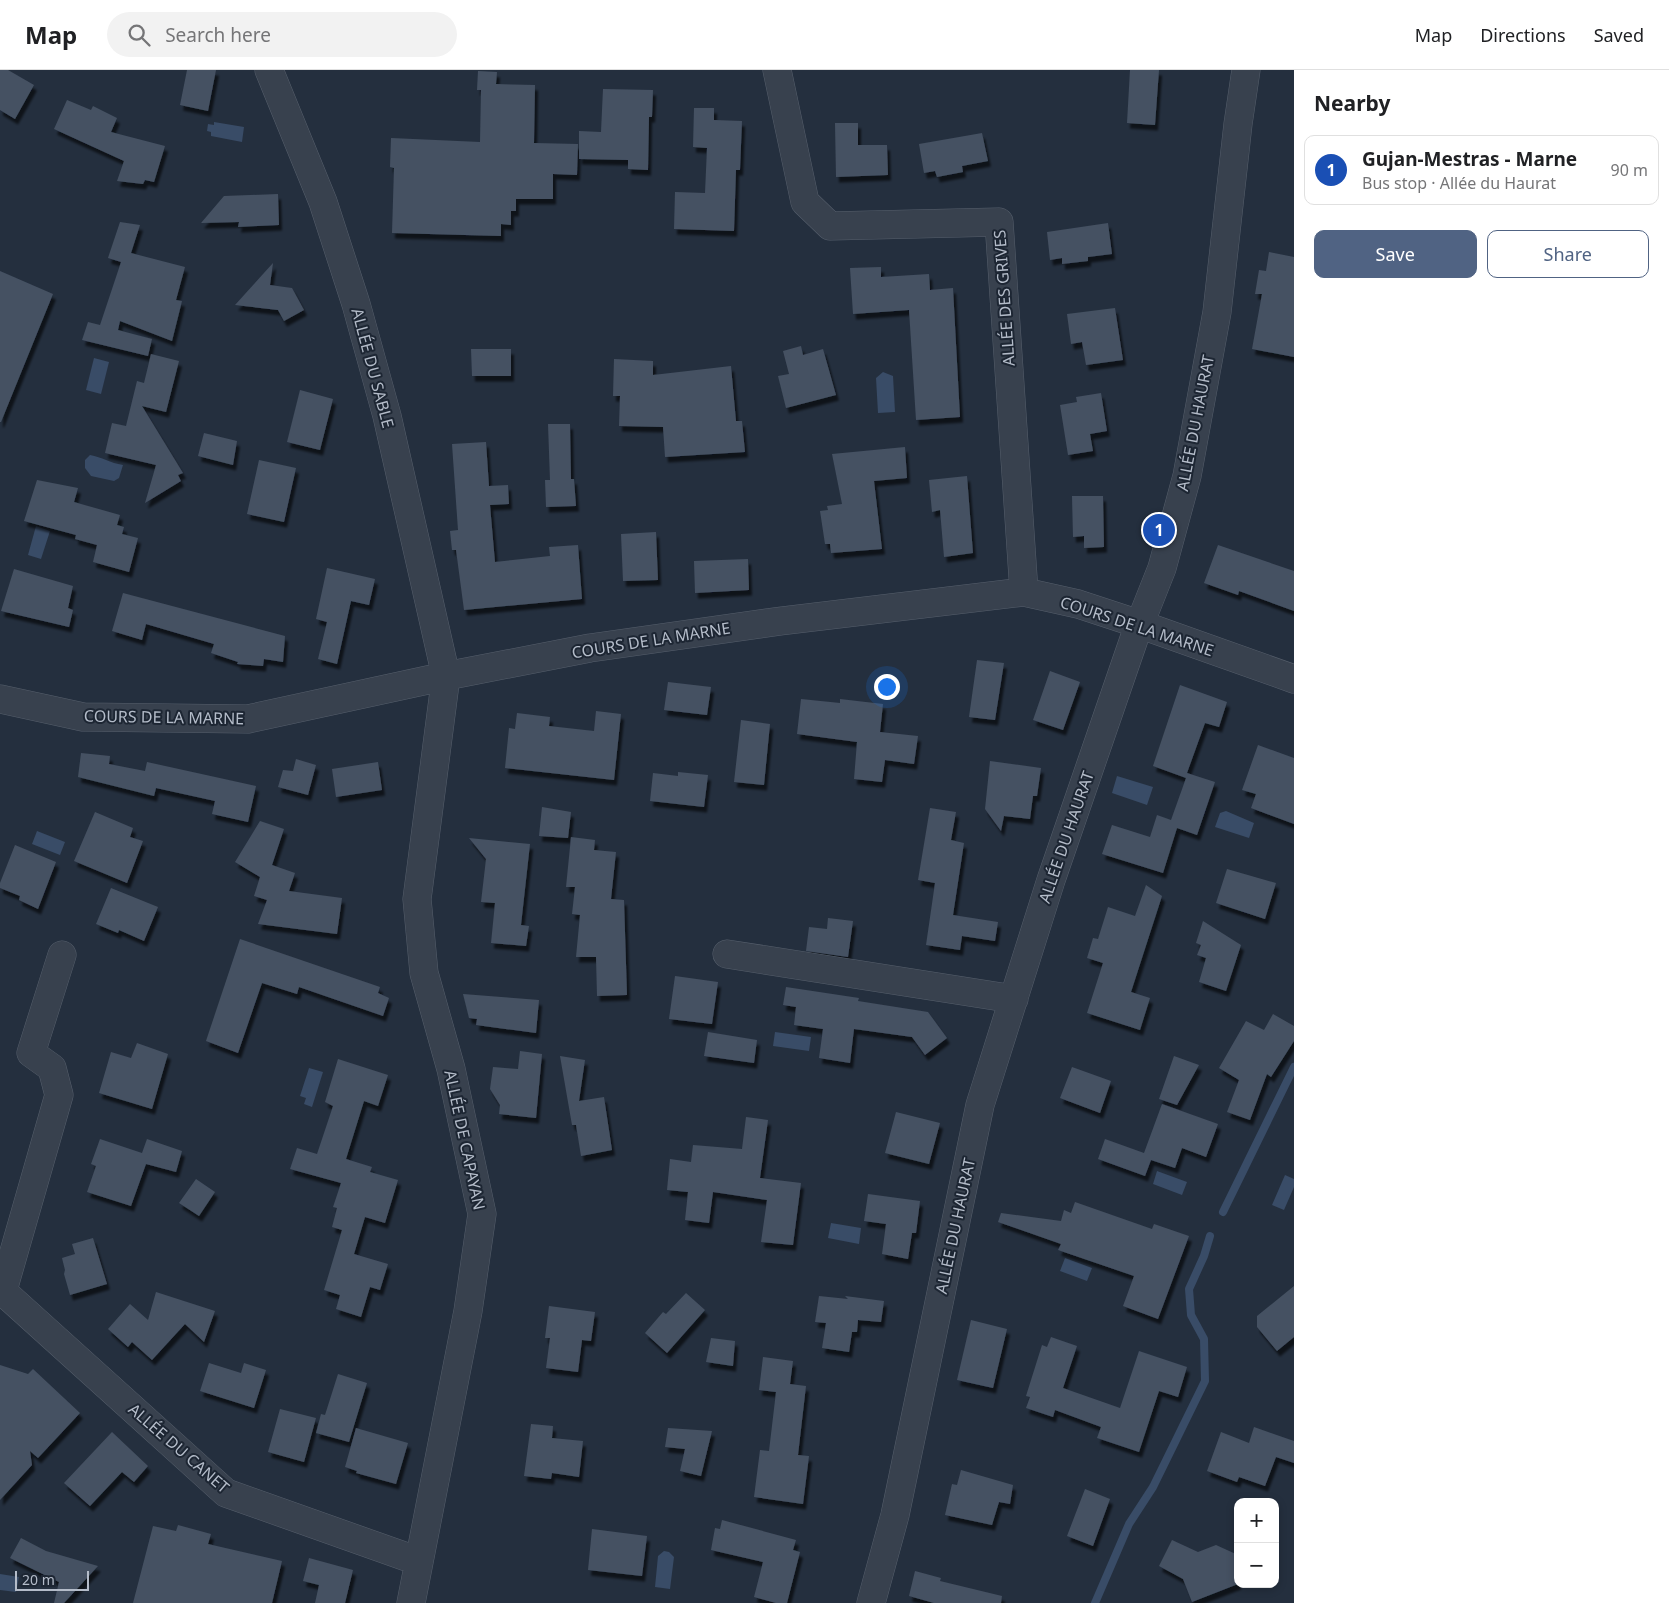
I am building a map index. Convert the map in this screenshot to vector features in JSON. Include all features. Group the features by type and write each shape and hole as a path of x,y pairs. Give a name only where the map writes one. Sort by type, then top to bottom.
{"street":[{"name":"ALLÉE DU SABLE","path":"269,70 323,202 356,304 387,416 446,676"},
{"name":"ALLÉE DES GRIVES","path":"777,70 805,202 830,226 999,222 1024,592"},
{"name":"ALLÉE DU HAURAT","path":"872,1603 895,1516 980,1104 1054,871 1139,624 1162,568 1186,476 1217,312 1238,124 1246,70"},
{"name":"COURS DE LA MARNE","path":"0,699 83,716 248,719 446,676 651,639 1024,592 1078,604 1294,679"},
{"name":"ALLÉE DE CAPAYAN","path":"411,1603 468,1311 482,1214 451,1069 424,973 417,899 446,676"},
{"path":"727,954 1014,999"},
{"name":"ALLÉE DU CANET","path":"62,955 32,1053 52,1068 59,1095 1,1290 226,1492 418,1560"}],"water":[{"path":"214,122 244,127 242,142 211,136 211,132 207,131 208,124 214,125"},
{"path":"94,358 109,362 101,394 86,390"},
{"path":"883,372 893,376 895,412 878,413 876,378"},
{"path":"90,455 123,465 119,478 114,481 91,476 85,468 85,460"},
{"path":"36,526 50,531 41,559 28,555"},
{"path":"1117,776 1153,787 1147,805 1112,793"},
{"path":"1226,811 1254,823 1249,838 1215,827 1220,813"},
{"path":"37,831 65,842 60,855 32,844"},
{"path":"775,1032 811,1037 809,1051 773,1046"},
{"path":"309,1068 323,1072 312,1107 304,1104 306,1098 300,1096"},
{"path":"1157,1171 1187,1182 1182,1195 1153,1184"},
{"path":"1285,1175 1294,1179 1294,1187 1284,1210 1272,1205"},
{"path":"831,1223 861,1228 859,1244 828,1238"},
{"path":"1065,1258 1092,1268 1087,1281 1060,1271"},
{"path":"664,1551 669,1552 674,1557 670,1589 655,1587 658,1556"},
{"path":"0,1574 19,1577 16,1592 0,1590"}],"building":[{"path":"0,70 8,70 34,85 15,119 0,110"},
{"path":"187,70 216,70 208,111 180,105"},
{"path":"1130,70 1159,70 1155,125 1127,123"},
{"path":"478,71 497,72 496,84 535,85 534,143 578,144 577,175 553,174 553,199 516,199 516,211 511,211 511,225 501,224 501,236 392,233 394,168 390,167 391,138 480,142 481,90 477,90"},
{"path":"603,89 653,90 652,117 649,117 648,170 628,169 628,160 579,159 579,131 601,132"},
{"path":"67,100 91,110 93,106 117,118 111,132 165,146 154,182 145,180 143,184 117,181 124,161 54,129"},
{"path":"694,108 714,108 714,120 742,121 740,170 736,170 734,231 674,229 675,192 705,193 707,148 693,147"},
{"path":"835,123 858,123 858,145 887,145 888,175 836,177"},
{"path":"982,133 988,161 962,166 963,172 937,177 935,171 924,173 919,144"},
{"path":"278,194 279,225 238,227 239,222 201,223 224,196"},
{"path":"120,222 140,225 131,253 185,267 176,300 182,301 172,341 120,321 118,330 152,339 148,356 82,340 88,322 100,325 121,262 108,258"},
{"path":"1108,223 1112,254 1088,257 1088,261 1062,264 1062,258 1050,260 1047,232"},
{"path":"1269,252 1294,257 1294,357 1252,349 1262,294 1255,294 1259,270 1266,271"},
{"path":"273,263 270,285 292,288 304,310 284,321 278,310 235,305"},
{"path":"881,267 881,277 929,274 930,290 953,288 960,417 916,420 909,310 853,314 850,268"},
{"path":"0,271 53,294 1,422 0,422"},
{"path":"1115,308 1123,360 1086,365 1082,342 1071,344 1067,314"},
{"path":"801,346 803,355 823,349 836,395 786,408 778,376 789,374 783,351"},
{"path":"471,349 511,349 511,376 472,376"},
{"path":"151,354 179,361 166,412 142,406 183,473 178,475 181,481 145,503 156,465 105,453 112,423 126,426 137,381 144,383"},
{"path":"614,359 653,361 653,375 731,366 736,421 742,421 745,452 665,457 663,427 619,426 620,396 613,396"},
{"path":"300,390 333,399 320,450 287,442"},
{"path":"1101,393 1107,431 1090,434 1093,451 1068,455 1060,405 1077,402 1076,397"},
{"path":"548,424 570,424 571,479 574,479 576,506 546,507 545,480 550,480"},
{"path":"204,433 237,441 233,465 198,456"},
{"path":"486,442 489,486 508,485 509,504 490,505 495,562 550,556 549,547 578,545 582,599 464,610 456,550 452,550 450,531 458,530 452,444"},
{"path":"905,447 907,478 874,481 882,549 831,553 830,544 825,544 820,511 828,510 827,506 842,504 832,454"},
{"path":"259,460 296,468 284,522 247,514"},
{"path":"967,476 973,553 944,557 940,510 932,512 929,480"},
{"path":"37,480 78,488 74,502 120,515 117,525 124,527 122,534 138,538 129,572 93,562 97,545 75,539 76,535 24,521"},
{"path":"1072,496 1103,496 1104,547 1084,548 1084,536 1073,537"},
{"path":"656,532 658,580 623,581 621,534"},
{"path":"1218,545 1294,571 1294,611 1239,591 1238,595 1204,583"},
{"path":"748,559 749,590 695,593 694,561"},
{"path":"327,568 375,579 369,605 351,601 337,664 318,659 327,622 316,619"},
{"path":"14,569 73,586 68,608 73,610 69,627 1,611"},
{"path":"123,593 285,636 283,662 264,659 263,666 237,664 238,662 211,653 214,644 146,624 142,640 112,631"},
{"path":"977,660 1004,663 995,720 969,717"},
{"path":"1050,671 1080,682 1063,730 1033,720"},
{"path":"668,682 711,687 707,715 664,710"},
{"path":"1180,685 1227,702 1219,727 1205,723 1187,773 1215,782 1197,835 1177,828 1163,873 1102,854 1112,825 1150,837 1157,815 1171,820 1186,778 1153,766"},
{"path":"801,699 840,703 840,699 883,704 880,732 918,736 914,764 885,760 882,782 854,779 857,742 797,734"},
{"path":"596,711 621,714 614,780 505,768 509,728 515,729 517,713 550,717 549,726 594,731"},
{"path":"741,720 770,724 764,785 734,782"},
{"path":"1258,745 1294,758 1294,824 1251,808 1256,794 1242,790"},
{"path":"81,753 110,756 109,764 145,771 147,762 256,786 248,822 212,814 215,801 156,788 154,796 78,777"},
{"path":"296,759 316,765 308,795 278,787 283,770 293,771"},
{"path":"990,761 1041,768 1037,796 1033,796 1030,819 1004,816 1001,831 985,809"},
{"path":"378,762 382,790 336,797 332,769"},
{"path":"678,772 708,775 704,807 650,801 653,773 678,776"},
{"path":"542,807 571,812 568,838 539,836"},
{"path":"930,808 956,812 951,840 964,843 953,915 998,922 995,941 962,936 960,950 926,945 935,883 918,880"},
{"path":"95,812 133,828 130,837 143,841 127,883 74,861"},
{"path":"260,821 284,829 272,865 295,873 289,891 342,898 337,934 258,924 267,900 254,896 260,877 235,862"},
{"path":"571,837 595,840 594,850 616,852 611,899 624,900 627,995 597,996 596,957 576,957 580,915 572,914 575,887 566,887"},
{"path":"469,838 530,844 521,925 529,926 526,946 491,943 495,903 481,902 486,859"},
{"path":"15,845 56,862 38,909 19,900 20,896 0,888 0,883"},
{"path":"1227,869 1276,883 1265,919 1216,903"},
{"path":"1146,885 1162,896 1131,992 1150,998 1140,1030 1087,1013 1103,963 1087,958 1093,938 1098,939 1108,907 1135,916"},
{"path":"111,888 158,907 144,941 119,930 118,933 96,924"},
{"path":"828,918 853,921 848,957 806,951 809,927 827,929"},
{"path":"1203,921 1241,945 1226,991 1199,982 1206,958 1197,955 1201,945 1196,943"},
{"path":"240,939 380,987 378,993 389,998 383,1016 299,987 297,994 262,983 238,1053 206,1041"},
{"path":"675,976 718,982 712,1024 669,1019"},
{"path":"786,987 859,998 858,1001 928,1012 947,1038 925,1055 912,1037 854,1029 850,1063 819,1058 823,1029 794,1025 796,1007 783,1005"},
{"path":"463,994 539,1000 536,1033 476,1025 477,1019 469,1018"},
{"path":"1273,1014 1294,1026 1294,1041 1271,1077 1267,1074 1250,1120 1227,1112 1239,1080 1219,1068 1246,1021 1264,1030"},
{"path":"708,1032 757,1040 754,1063 704,1056"},
{"path":"137,1043 168,1054 152,1109 99,1093 111,1052 131,1058"},
{"path":"520,1051 542,1054 536,1118 499,1114 500,1105 490,1089 493,1067 518,1069"},
{"path":"560,1056 585,1060 579,1101 604,1097 612,1150 581,1156 576,1125 572,1125"},
{"path":"1174,1056 1199,1065 1177,1105 1159,1099"},
{"path":"338,1059 388,1075 378,1106 364,1101 346,1159 372,1167 370,1172 398,1180 385,1223 365,1217 354,1254 388,1264 380,1290 370,1287 361,1317 336,1309 340,1295 324,1290 342,1230 332,1227 337,1208 333,1207 341,1183 290,1169 297,1148 317,1154 333,1106 325,1102"},
{"path":"1072,1067 1111,1081 1100,1113 1060,1098"},
{"path":"1162,1104 1218,1124 1206,1157 1182,1148 1175,1168 1151,1160 1145,1176 1098,1159 1105,1139 1144,1153"},
{"path":"896,1112 940,1123 929,1164 885,1153"},
{"path":"746,1117 768,1120 760,1178 801,1183 793,1245 761,1242 767,1200 713,1192 709,1223 685,1220 688,1192 667,1190 670,1159 691,1162 693,1145 742,1149"},
{"path":"100,1139 142,1153 147,1139 182,1151 176,1172 146,1164 131,1206 87,1192 96,1166 91,1164"},
{"path":"196,1179 215,1192 199,1216 179,1203"},
{"path":"868,1194 920,1201 916,1233 912,1233 908,1259 882,1254 886,1224 864,1221"},
{"path":"1075,1202 1152,1229 1154,1224 1189,1236 1158,1319 1123,1306 1134,1276 1058,1250 1061,1244 998,1222 1001,1213 1061,1221 1064,1210 1071,1213"},
{"path":"93,1238 107,1284 70,1295 62,1258 75,1254 72,1244"},
{"path":"1294,1286 1294,1337 1277,1351 1257,1327 1257,1316"},
{"path":"156,1292 215,1311 204,1342 185,1324 152,1360 132,1342 128,1347 108,1329 130,1304 148,1320"},
{"path":"686,1293 705,1310 667,1353 645,1333 663,1312 666,1314"},
{"path":"819,1296 848,1299 845,1296 884,1301 881,1322 858,1320 857,1332 852,1332 849,1352 822,1348 826,1323 815,1322"},
{"path":"549,1306 595,1312 591,1341 582,1340 578,1372 546,1368 550,1338 545,1338"},
{"path":"971,1320 1007,1329 993,1388 957,1380"},
{"path":"1051,1337 1077,1346 1063,1388 1120,1408 1139,1351 1187,1367 1178,1397 1159,1391 1139,1452 1097,1438 1101,1427 1055,1410 1053,1417 1026,1408 1030,1397 1026,1396 1042,1345 1047,1347"},
{"path":"711,1338 735,1341 733,1366 706,1362"},
{"path":"763,1357 793,1361 790,1384 806,1386 798,1455 809,1456 803,1504 754,1497 760,1450 769,1451 776,1392 759,1390"},
{"path":"209,1363 241,1373 244,1363 266,1370 254,1408 200,1391"},
{"path":"0,1365 28,1374 33,1369 80,1413 38,1458 30,1451 32,1465 0,1500"},
{"path":"338,1374 367,1383 349,1442 316,1433 321,1414 325,1415"},
{"path":"280,1409 316,1418 304,1462 268,1452"},
{"path":"531,1424 553,1426 552,1438 583,1441 579,1477 552,1473 551,1479 524,1476"},
{"path":"1254,1427 1294,1441 1294,1463 1276,1457 1265,1486 1239,1477 1237,1482 1207,1471 1221,1432 1249,1443"},
{"path":"356,1428 408,1443 396,1484 356,1473 357,1471 345,1467"},
{"path":"668,1428 712,1431 701,1476 680,1471 685,1449 665,1447"},
{"path":"112,1432 148,1466 134,1482 122,1472 90,1506 64,1483"},
{"path":"961,1470 1013,1485 1010,1504 999,1502 992,1525 945,1515 952,1484 957,1485"},
{"path":"1085,1489 1110,1499 1093,1546 1067,1536"},
{"path":"722,1520 796,1540 793,1550 800,1552 787,1603 776,1603 754,1597 763,1562 711,1550 715,1528 720,1529"},
{"path":"178,1525 211,1534 208,1544 282,1561 272,1603 133,1603 153,1526 176,1531"},
{"path":"592,1529 647,1536 642,1576 588,1570"},
{"path":"21,1538 46,1551 98,1566 64,1603 54,1603 59,1582 10,1558"},
{"path":"1172,1540 1198,1552 1216,1545 1234,1553 1234,1586 1192,1602 1183,1579 1159,1566"},
{"path":"309,1558 353,1570 345,1603 315,1603 319,1585 303,1581"},
{"path":"915,1571 941,1578 940,1581 1002,1596 1001,1603 934,1603 909,1596"}],"waterway":[{"path":"1223,1212 1294,1067"},
{"path":"1095,1603 1129,1524 1153,1487 1205,1381 1204,1339 1191,1315 1189,1289 1204,1256 1210,1236"}],"place":[{"name":"Gujan-Mestras - Marne","path":"1159,530"}]}
